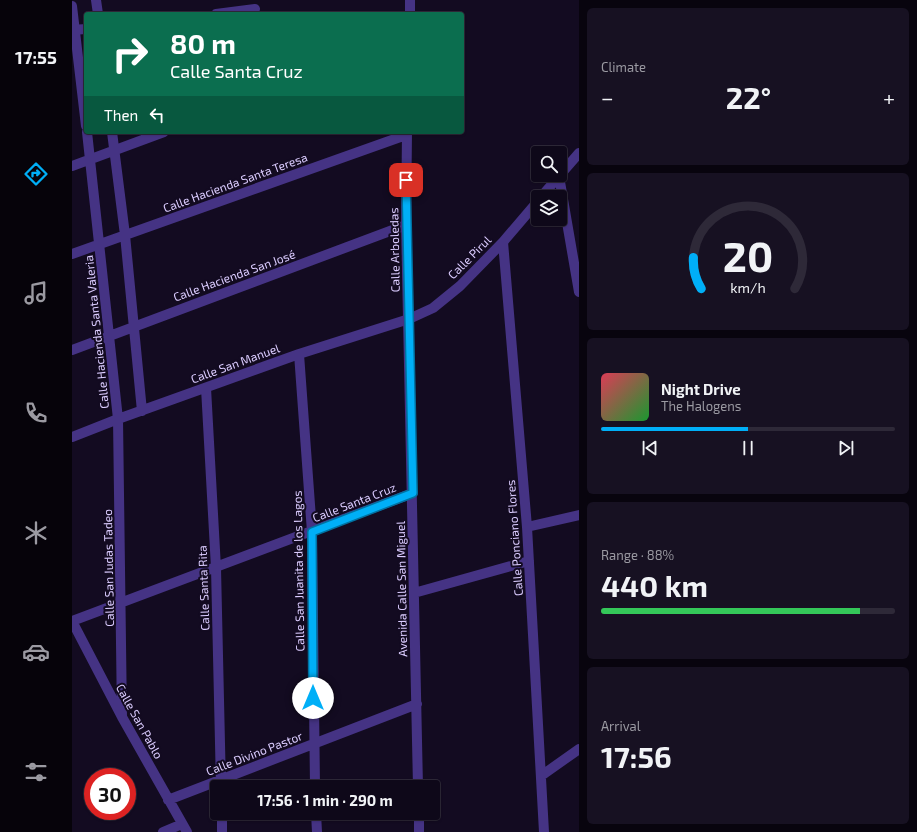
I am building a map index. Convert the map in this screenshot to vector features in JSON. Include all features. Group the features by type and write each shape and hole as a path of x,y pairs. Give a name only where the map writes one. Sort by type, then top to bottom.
{"street":[{"path":"96,0 98,12"},
{"path":"410,0 410,12"},
{"path":"72,6 73,30 84,111"},
{"path":"229,12 255,8"},
{"path":"73,30 84,29"},
{"name":"Calle Hacienda Santa Valeria","path":"87,134 118,419"},
{"path":"112,134 142,411"},
{"path":"72,166 158,134"},
{"name":"Calle Arboledas","path":"406,134 408,319"},
{"name":"Calle Hacienda Santa Teresa","path":"72,254 406,134"},
{"path":"567,166 579,153"},
{"path":"547,190 553,182"},
{"path":"560,182 579,292"},
{"name":"Calle Pirul","path":"408,319 433,308 460,286 503,242 531,208"},
{"name":"Calle Hacienda San José","path":"72,350 406,225"},
{"name":"Calle Ponciano Flores","path":"503,242 527,527 544,832"},
{"name":"Calle San Manuel","path":"72,437 299,354 408,319"},
{"name":"Avenida Calle San Miguel","path":"408,319 413,493 418,780"},
{"name":"Calle San Juanita de los Lagos","path":"299,354 312,532 313,744 315,780"},
{"name":"Calle Santa Rita","path":"206,388 216,568 221,780"},
{"name":"Calle San Judas Tadeo","path":"118,419 122,603 122,717"},
{"name":"Calle Santa Cruz","path":"72,621 413,493"},
{"path":"527,527 579,515"},
{"path":"414,593 529,561"},
{"name":"Calle San Pablo","path":"72,621 76,640 185,828"},
{"name":"Calle Divino Pastor","path":"230,780 313,744 417,704"},
{"path":"541,776 579,749"},
{"name":"Calle Divino Pastor","path":"168,800 210,787"},
{"path":"222,820 222,832"},
{"path":"316,820 317,832"},
{"path":"419,820 419,832"},
{"path":"163,832 185,828"}],"route":[{"path":"313,698 312,532 413,493 406,180"}]}
